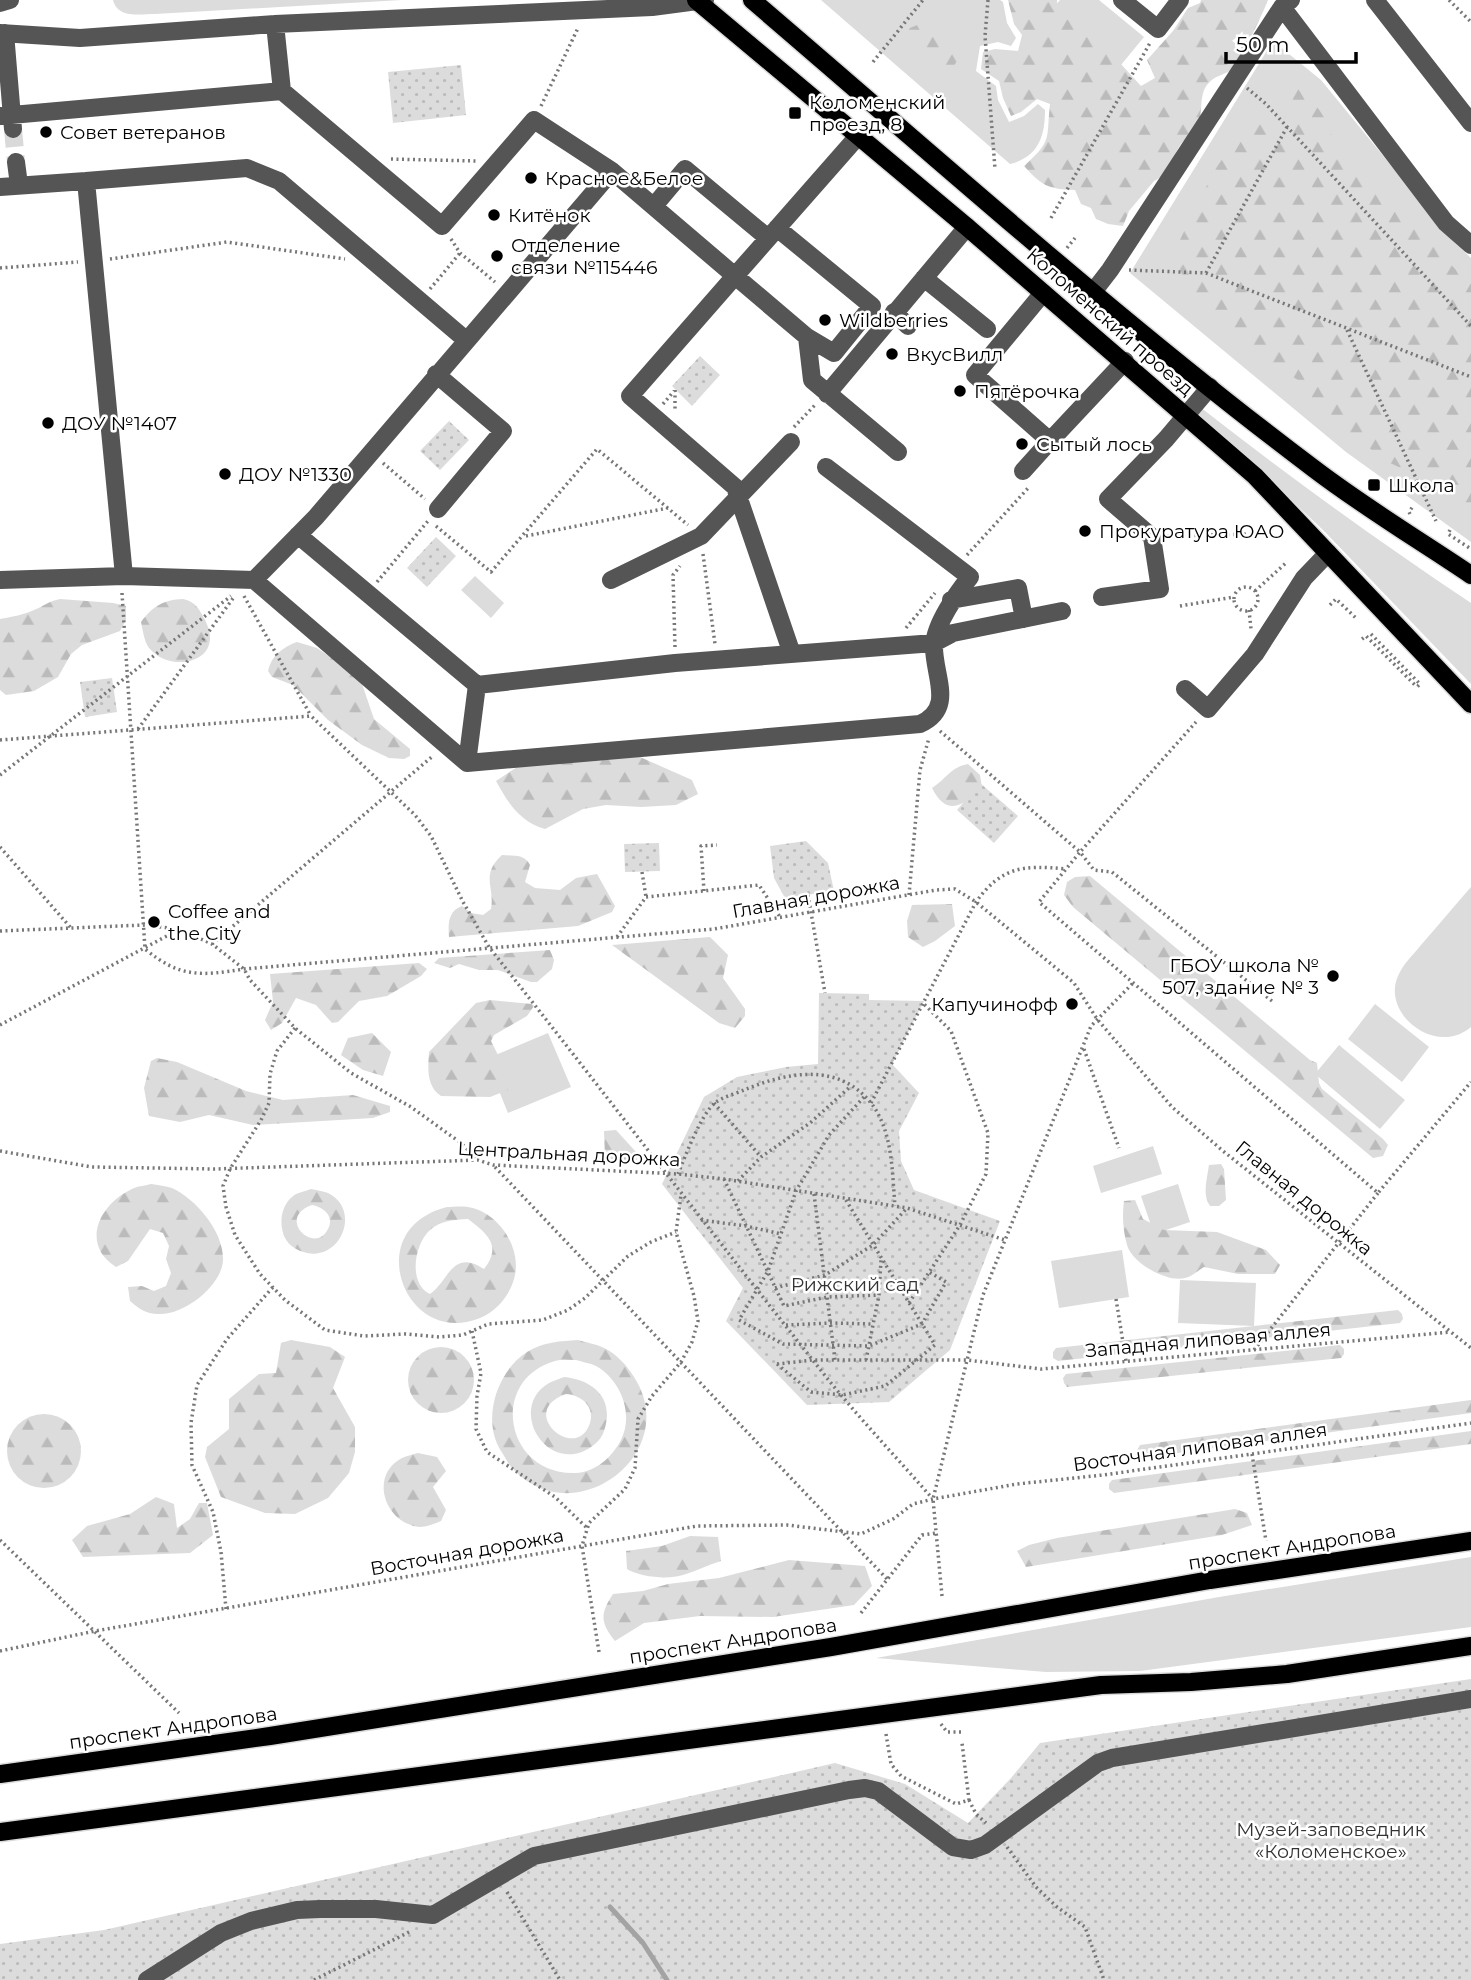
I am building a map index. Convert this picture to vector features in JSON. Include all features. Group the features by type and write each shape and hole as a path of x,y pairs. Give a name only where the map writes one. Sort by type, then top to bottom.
{"main road":[{"name":"Коломенский проезд","path":"752,0 1093,292 1210,387 1315,470 1471,575"},
{"name":"Коломенский проезд","path":"700,1 1125,361 1255,476 1471,704"},
{"name":"проспект Андропова","path":"0,1774 298,1732 831,1647 1210,1580 1471,1541"},
{"path":"0,1832 1101,1685 1191,1682 1287,1674 1471,1646"}],"street":[{"path":"0,3 10,0"},
{"path":"565,10 584,0"},
{"path":"1122,0 1158,29 1180,0"},
{"path":"1375,0 1471,123"},
{"path":"282,91 8,120 2,33 80,38 275,24 652,7 700,1"},
{"path":"1093,292 1287,3 1446,223 1471,245"},
{"path":"275,24 282,91 442,226 534,120 612,171 807,337 834,353 872,306 685,169 654,206"},
{"path":"792,654 735,487 623,396 735,276 859,135"},
{"path":"16,162 19,185"},
{"path":"0,187 247,168 279,181 466,340"},
{"path":"247,585 298,535 612,171"},
{"path":"86,181 122,576"},
{"path":"827,394 967,227"},
{"path":"924,278 986,329"},
{"path":"1043,293 975,375 1050,442"},
{"path":"894,312 908,326"},
{"path":"807,337 812,380 898,452"},
{"path":"1023,471 1125,361"},
{"path":"433,514 503,431 436,374"},
{"path":"1102,597 1160,589 1152,537 1108,499 1210,387"},
{"path":"611,580 701,536 791,442"},
{"path":"0,580 122,576 247,585 467,764 930,723 941,702 934,643 951,600 970,577 826,467"},
{"path":"298,535 477,685 675,663 934,643 953,633 1062,611"},
{"path":"1185,689 1208,709 1255,654 1304,578 1328,552"},
{"path":"951,600 1018,588 1024,619"},
{"path":"467,764 477,685"},
{"path":"147,1980 221,1933 251,1921 297,1910 376,1909 432,1915 534,1856 865,1788 878,1791 953,1847 971,1850 1000,1835 1098,1763 1112,1758 1471,1699"}],"path":[{"path":"873,62 923,0"},
{"path":"988,0 985,36 995,169"},
{"path":"1449,0 1471,22"},
{"path":"534,120 578,27"},
{"path":"1051,218 1158,29"},
{"path":"1236,79 1266,104 1471,326"},
{"path":"1206,273 1287,127"},
{"path":"362,158 497,162"},
{"path":"442,226 460,253 508,293"},
{"path":"0,268 94,261 228,242 376,264"},
{"path":"419,301 460,253"},
{"path":"1110,270 1206,273 1471,377"},
{"path":"1346,329 1436,521"},
{"path":"370,453 491,572 597,449 701,536 717,660"},
{"path":"1409,512 1413,506"},
{"path":"523,537 668,509"},
{"path":"368,592 433,514"},
{"path":"1450,530 1448,534 1471,549"},
{"path":"1181,536 1259,534"},
{"path":"1255,592 1287,562"},
{"path":"675,663 673,575 680,565"},
{"path":"122,576 134,730 145,949"},
{"path":"0,775 247,585"},
{"path":"247,585 311,716 415,815 431,836 463,902 489,947 813,1360 933,1499"},
{"path":"134,730 247,585"},
{"path":"1244,587 1255,592 1257,602 1249,610 1238,608 1234,597 1237,590 1244,587"},
{"path":"1180,606 1234,597"},
{"path":"1330,605 1336,599 1357,619"},
{"path":"1362,639 1366,636 1417,687 1420,684 1371,634"},
{"path":"1208,709 1039,902 1378,1192"},
{"path":"0,740 311,716"},
{"path":"909,895 920,770 930,723 1080,852 1094,870 1112,872 1272,1001"},
{"path":"212,944 446,745"},
{"path":"704,891 701,846 717,845"},
{"path":"0,847 71,928"},
{"path":"871,1104 976,902 989,884 1006,873 1034,866 1066,869"},
{"path":"617,937 646,897 642,872"},
{"path":"646,897 759,885 781,917"},
{"name":"Главная дорожка","path":"145,949 164,965 197,975 714,929 955,889 976,902 1074,982 1097,1019 1172,1107 1223,1151 1471,1348"},
{"path":"808,895 825,993"},
{"path":"0,931 143,925 179,929 212,944 244,969 250,980 295,1028 351,1073 411,1107 461,1143 478,1160"},
{"path":"0,1025 179,929"},
{"path":"942,1596 933,1499 983,1295 1091,1027 1135,982"},
{"path":"909,1303 960,1225 986,1174 988,1133 951,1031 923,1003"},
{"path":"295,1028 277,1051 270,1074 269,1103 230,1169 223,1186 235,1235 260,1273 285,1300 325,1330 364,1336 406,1334 439,1337 463,1335 488,1324 542,1320 568,1310 585,1298 628,1256 652,1241 676,1232"},
{"path":"1083,1047 1119,1148"},
{"path":"678,1174 696,1133 714,1103 759,1085 807,1073 845,1080 871,1104 886,1133 895,1206"},
{"path":"1254,1350 1378,1192 1471,1082"},
{"path":"738,1181 761,1157 810,1123 851,1086"},
{"path":"864,1097 829,1135 796,1191 768,1271 739,1320 783,1344 869,1346 922,1324 946,1282 929,1272"},
{"path":"714,1103 761,1157"},
{"name":"Центральная дорожка","path":"0,1151 92,1167 230,1169 478,1160 494,1165 678,1174 907,1208 1004,1240"},
{"path":"494,1165 887,1579"},
{"path":"724,1179 784,1306"},
{"path":"600,1651 582,1546 587,1528 625,1489 635,1468 638,1419 652,1396 681,1362 692,1342 698,1321 694,1296 676,1232 681,1193"},
{"path":"814,1194 835,1360"},
{"path":"842,1395 885,1386 935,1345 844,1197"},
{"path":"775,1288 825,1275 873,1245 907,1208"},
{"path":"701,1220 780,1234"},
{"path":"866,1360 879,1295 881,1258"},
{"path":"226,1609 221,1552 213,1512 192,1465 191,1423 197,1385 227,1339 273,1287"},
{"path":"774,1310 827,1297 879,1295"},
{"path":"1116,1299 1126,1362"},
{"path":"786,1325 873,1324"},
{"path":"472,1331 481,1373 476,1429 487,1452 555,1497 587,1528"},
{"name":"Западная липовая аллея","path":"842,1395 811,1392 777,1364 813,1360 967,1360 1041,1369 1451,1332"},
{"name":"Восточная липовая аллея","path":"933,1499 1017,1484 1103,1475 1471,1423"},
{"path":"1252,1454 1266,1541"},
{"name":"Восточная дорожка","path":"0,1651 95,1631 697,1526 788,1525 861,1534 876,1529 914,1504 933,1499"},
{"path":"861,1613 922,1535 936,1533"},
{"path":"0,1540 179,1713"},
{"path":"941,1724 947,1732 962,1732"},
{"path":"886,1734 891,1764 901,1776 956,1804 969,1800"},
{"path":"962,1743 969,1800 976,1814 1000,1835 1036,1886 1057,1907 1085,1927 1104,1980"},
{"path":"498,1878 560,1980"},
{"path":"314,1980 409,1932 432,1915"}],"green space":[{"path":"113,0 402,0 136,15 120,10"},
{"path":"821,0 1000,0 1003,2 1007,23 1016,38 1011,46 998,42 980,46 976,71 996,86 998,100 1009,122 1024,116 1038,104 1045,110 1038,144 1020,161 1010,164"},
{"path":"1008,0 1057,0 1057,4 1074,14 1082,34 1109,51 1141,86 1155,78 1147,60 1173,31 1188,8 1201,0 1268,0 1237,64 1213,79 1204,90 1199,122 1195,130 1181,144 1166,171 1129,211 1123,226 1096,219 1091,208 1081,204 1075,190 1046,185 1024,166 1044,144 1048,133 1050,104 1037,99 1021,112 1011,116 999,81 981,69 983,52 995,49 1018,51 1022,35 1014,24"},
{"path":"1060,0 1099,0 1144,37 1116,71 1047,15"},
{"path":"922,23 943,37 953,37 957,61 944,81 926,56 908,53 900,42 910,28"},
{"path":"1273,41 1321,80 1453,241 1471,258 1471,542 1346,452 1130,273"},
{"path":"461,65 466,115 393,123 388,72"},
{"path":"1299,84 1324,116 1341,157 1398,195 1448,262 1471,284 1471,511 1452,492 1388,462 1314,407 1298,380 1255,354 1195,297 1172,256 1216,167 1252,123 1284,119"},
{"path":"700,356 720,375 692,406 672,386"},
{"path":"1200,407 1334,508 1471,603 1471,684 1325,532 1196,413"},
{"path":"449,421 469,440 440,470 420,451"},
{"path":"436,537 456,556 427,587 407,568"},
{"path":"475,576 504,603 491,618 461,590"},
{"path":"60,599 126,606 126,620 120,631 82,645 71,654 58,677 34,691 6,695 0,690 0,619 26,613"},
{"path":"183,599 194,604 203,616 210,634 209,646 194,660 170,661 149,648 141,622 159,605"},
{"path":"297,642 317,648 352,672 362,684 374,719 410,749 410,756 404,759 389,758 362,745 328,720 293,685 272,677 268,671 275,657 282,649"},
{"path":"112,678 117,712 85,717 80,682"},
{"path":"631,753 692,780 698,794 676,805 606,805 583,809 545,829 522,817 496,781 517,767"},
{"path":"968,764 980,775 982,788 956,806 944,803 932,788 953,771"},
{"path":"980,783 1018,816 994,843 957,810"},
{"path":"806,841 828,863 834,891 785,898 774,878 770,846"},
{"path":"659,843 660,871 625,872 624,844"},
{"path":"502,855 518,856 528,861 530,865 525,882 535,888 560,890 576,878 597,874 615,906 612,912 578,926 449,937 450,918 457,908 462,906 471,913 483,915 491,909 490,875 495,862"},
{"path":"1090,876 1310,1060 1317,1063 1322,1089 1383,1139 1388,1145 1383,1156 1373,1158 1073,907 1064,895 1067,882 1075,877"},
{"path":"1471,887 1471,1027 1457,1035 1442,1037 1428,1034 1404,1017 1397,1004 1395,990 1398,976 1408,960"},
{"path":"952,904 955,926 935,941 923,947 908,937 907,921 912,905"},
{"path":"710,937 728,955 723,978 745,1009 745,1016 735,1028 719,1023 612,945"},
{"path":"550,950 554,960 552,969 537,982 498,970 479,970 459,964 450,968 434,963 439,958"},
{"path":"419,963 427,969 421,976 387,996 359,1001 338,1022 332,1023 316,1005 296,998 282,1023 271,1030 265,1020 273,1002 270,974"},
{"name":"Рижский сад","path":"819,993 869,994 869,1000 924,1001 892,1064 919,1093 899,1131 901,1161 914,1190 1000,1221 950,1350 889,1402 807,1405 726,1321 743,1288 662,1184 704,1097 737,1077 786,1067 818,1064"},
{"path":"490,1000 534,1006 527,1016 494,1035 491,1041 505,1069 508,1090 490,1097 441,1096 430,1082 429,1052 476,1003"},
{"path":"1375,1004 1429,1047 1402,1082 1348,1039"},
{"path":"372,1033 391,1052 383,1076 363,1070 341,1055 348,1038"},
{"path":"548,1033 571,1087 508,1113 486,1059"},
{"path":"1339,1045 1405,1100 1380,1129 1315,1074"},
{"path":"157,1058 177,1062 246,1091 283,1100 353,1095 390,1106 390,1112 373,1118 253,1125 209,1115 180,1122 149,1116 144,1088 151,1061"},
{"path":"616,1130 636,1152 637,1161 614,1162 605,1158 604,1131"},
{"path":"1153,1146 1162,1174 1101,1193 1093,1166"},
{"path":"1221,1164 1224,1169 1226,1200 1219,1206 1210,1206 1206,1192 1209,1165"},
{"path":"151,1184 172,1188 199,1208 214,1228 222,1249 221,1270 209,1289 189,1305 168,1313 154,1314 139,1308 130,1301 128,1287 142,1286 154,1291 166,1286 171,1273 166,1259 169,1246 163,1233 150,1229 128,1261 116,1267 105,1258 97,1237 98,1226 109,1206 132,1189"},
{"path":"1178,1184 1190,1222 1154,1234 1141,1196"},
{"path":"311,1189 328,1193 338,1200 344,1210 343,1232 338,1241 330,1249 319,1253 307,1253 294,1248 285,1238 282,1226 282,1214 287,1203 296,1194","holes":["312,1205 327,1213 330,1224 322,1236 307,1237 297,1225 297,1218 302,1211"]},
{"path":"1135,1200 1143,1219 1164,1230 1217,1232 1266,1250 1280,1265 1275,1274 1238,1274 1204,1267 1185,1278 1160,1275 1143,1265 1127,1245 1123,1223 1124,1201"},
{"path":"447,1207 465,1207 490,1216 499,1224 512,1244 516,1267 512,1285 497,1307 480,1318 455,1323 434,1318 417,1306 405,1289 399,1269 401,1249 409,1230 427,1215","holes":["468,1219 487,1235 492,1247 492,1254 484,1269 465,1262 458,1264 430,1294 423,1289 418,1282 416,1264 420,1244 425,1236 434,1227 448,1221"]},
{"path":"1122,1250 1129,1297 1059,1308 1051,1261"},
{"path":"1180,1280 1256,1283 1254,1326 1178,1323"},
{"path":"1398,1310 1403,1319 1400,1323 1058,1361 1053,1358 1056,1348"},
{"path":"291,1340 330,1347 345,1357 333,1388 355,1427 355,1452 349,1473 328,1498 295,1514 265,1513 221,1497 205,1457 207,1447 229,1429 229,1399 259,1374 276,1373 281,1343"},
{"path":"578,1340 609,1351 634,1377 645,1405 644,1433 634,1457 615,1476 591,1489 565,1493 538,1487 511,1467 495,1439 493,1411 500,1384 516,1360 539,1346","holes":["557,1360 578,1361 596,1366 612,1380 623,1398 625,1430 613,1452 597,1467 576,1473 552,1470 533,1459 520,1444 514,1425 513,1406 520,1387 534,1371"]},
{"path":"1340,1345 1344,1349 1341,1358 1067,1387 1063,1378 1066,1374"},
{"path":"441,1347 464,1357 474,1380 464,1403 441,1413 418,1403 408,1380 418,1357"},
{"path":"564,1377 593,1387 607,1409 603,1435 582,1452 567,1454 554,1451 543,1443 531,1418 537,1393 549,1383","holes":["566,1394 586,1402 591,1417 583,1434 574,1438 563,1437 554,1431 546,1412 552,1402"]},
{"path":"1471,1400 1471,1413 1142,1458 1137,1450 1140,1445"},
{"path":"44,1414 65,1420 75,1430 81,1451 75,1472 65,1482 44,1488 23,1482 13,1472 7,1451 13,1430 23,1420"},
{"path":"1471,1431 1471,1444 1114,1493 1109,1489 1112,1480"},
{"path":"418,1453 437,1457 446,1471 433,1487 446,1510 441,1521 419,1527 407,1524 397,1517 385,1497 384,1486 386,1475 392,1466 402,1458"},
{"path":"156,1497 174,1504 177,1528 190,1519 199,1503 207,1503 213,1535 190,1553 83,1557 72,1540 87,1526 130,1514"},
{"path":"1235,1509 1247,1513 1252,1525 1222,1535 1026,1567 1017,1551 1057,1538"},
{"path":"690,1536 718,1537 721,1561 670,1577 646,1576 627,1569 626,1551 662,1546"},
{"path":"1471,1557 1471,1627 1140,1671 1046,1672 876,1658 1219,1597"},
{"path":"789,1560 865,1566 872,1586 854,1605 773,1617 700,1616 644,1623 615,1641 604,1623 604,1613 613,1594 719,1578"},
{"name":"Музей-заповедник «Коломенское»","path":"1471,1679 1471,1980 0,1980 0,1944 104,1930 835,1763 905,1784 968,1823 1040,1743"}],"waterway":[{"path":"610,1907 643,1943 667,1980"}],"tunnel":[{"path":"13,129 16,162"}],"place":[{"name":"Коломенский проезд, 8","path":"795,113"},
{"name":"Совет ветеранов","path":"46,132"},
{"name":"Красное&Белое","path":"531,178"},
{"name":"Китёнок","path":"494,215"},
{"name":"Отделение связи №115446","path":"497,256"},
{"name":"Wildberries","path":"825,320"},
{"name":"ВкусВилл","path":"892,354"},
{"name":"Пятёрочка","path":"960,391"},
{"name":"ДОУ №1407","path":"48,423"},
{"name":"Сытый лось","path":"1022,444"},
{"name":"ДОУ №1330","path":"225,474"},
{"name":"Школа","path":"1374,485"},
{"name":"Прокуратура ЮАО","path":"1085,531"},
{"name":"Coffee and the City","path":"154,922"},
{"name":"ГБОУ школа № 507, здание № 3","path":"1333,976"},
{"name":"Капучинофф","path":"1072,1004"}]}
